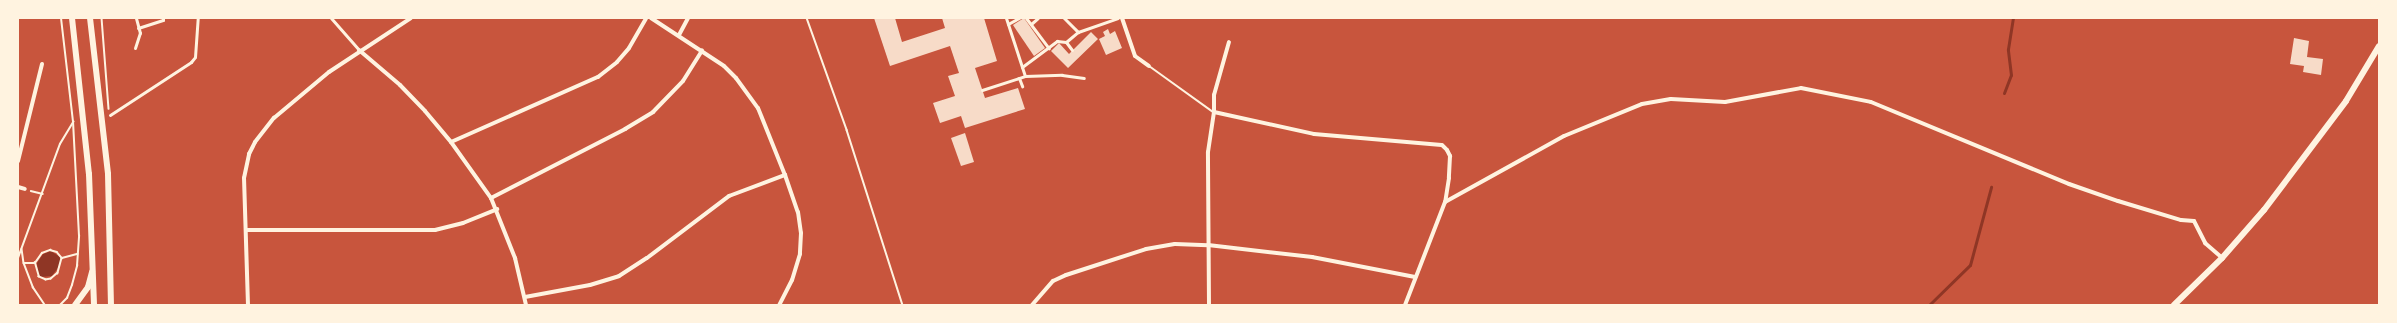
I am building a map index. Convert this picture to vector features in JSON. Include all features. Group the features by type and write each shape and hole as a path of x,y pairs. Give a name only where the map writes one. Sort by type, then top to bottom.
{"main road":[{"path":"72,18 84,122 94,267 94,305"},
{"path":"90,18 108,174 111,305"},
{"path":"2174,305 2222,258 2290,176 2346,101 2379,46"},
{"path":"76,305 88,287 94,267"}],"street":[{"path":"135,48 140,33 136,18"},
{"path":"138,28 164,20 163,18"},
{"path":"110,115 191,62 195,57 198,18"},
{"path":"331,18 359,50 400,85 451,142 491,198 497,209 515,258 526,305"},
{"path":"248,305 247,230 244,178 249,154 255,142 274,118 359,50 411,18"},
{"path":"451,142 598,77 617,62 629,48 646,18"},
{"path":"651,18 702,50 736,78 758,108 798,212 800,254 792,280 779,305"},
{"path":"679,35 688,18"},
{"path":"1006,18 1025,76"},
{"path":"1008,24 1019,18"},
{"path":"1026,18 1049,48"},
{"path":"1031,24 1038,18"},
{"path":"1064,18 1078,32"},
{"path":"1022,67 1057,41 1066,42 1078,32 1118,18"},
{"path":"1122,18 1135,56 1150,66"},
{"path":"1066,42 1072,50"},
{"path":"1209,305 1207,176 1214,112 1214,96 1229,42"},
{"path":"491,198 625,129 653,112 682,81 702,50"},
{"path":"18,161 42,64"},
{"path":"982,90 1025,76 1062,75 1084,78"},
{"path":"1019,78 1022,86"},
{"path":"1445,202 1564,136 1642,104 1671,99 1725,102 1801,88 1823,91 1871,102 1998,153 2069,184 2118,201 2194,221 2205,243 2222,258"},
{"path":"1214,112 1270,126 1314,134 1442,145 1447,150 1450,156 1449,178 1445,202 1405,305"},
{"path":"525,297 590,285 619,276 647,258 729,196 785,175"},
{"path":"18,187 25,190"},
{"path":"247,230 435,230 463,224 497,209"},
{"path":"1032,305 1053,281 1066,275 1146,249 1175,244 1208,245 1312,257 1415,277"}],"lane":[{"path":"1150,66 1214,112"}],"path":[{"path":"60,305 67,298 72,285 79,236 73,122 61,18"},
{"path":"102,18 110,115"},
{"path":"807,18 847,130 903,305"},
{"path":"73,122 84,122"},
{"path":"18,258 43,194 60,144 73,122"},
{"path":"25,190 43,194"},
{"path":"22,249 24,263 33,287 45,305"},
{"path":"50,250 57,252 62,258 58,273 51,279 39,277 36,274 35,263 42,253 50,250"},
{"path":"62,258 77,254"},
{"path":"24,263 35,263"}],"shaded area":[{"path":"51,251 60,257 60,265 52,276 41,277 38,274 37,263 43,254"}],"building":[{"path":"874,18 895,18 902,42 945,28 942,18 984,18 997,61 975,68 985,98 1018,88 1025,109 965,128 961,116 940,123 933,103 955,96 948,76 959,73 950,46 890,66"},
{"path":"1024,18 1045,48 1034,56 1013,25"},
{"path":"1108,29 1110,34 1115,31 1122,48 1106,55 1099,39 1105,36 1103,32"},
{"path":"1091,32 1098,39 1068,68 1051,51 1059,43 1069,54"},
{"path":"2294,38 2309,41 2307,57 2323,59 2321,75 2303,72 2304,66 2290,64"},
{"path":"965,133 974,162 961,166 951,138"}],"waterway":[{"path":"2004,93 2011,75 2008,49 2013,18"},
{"path":"1929,305 1970,265 1991,187"}]}
